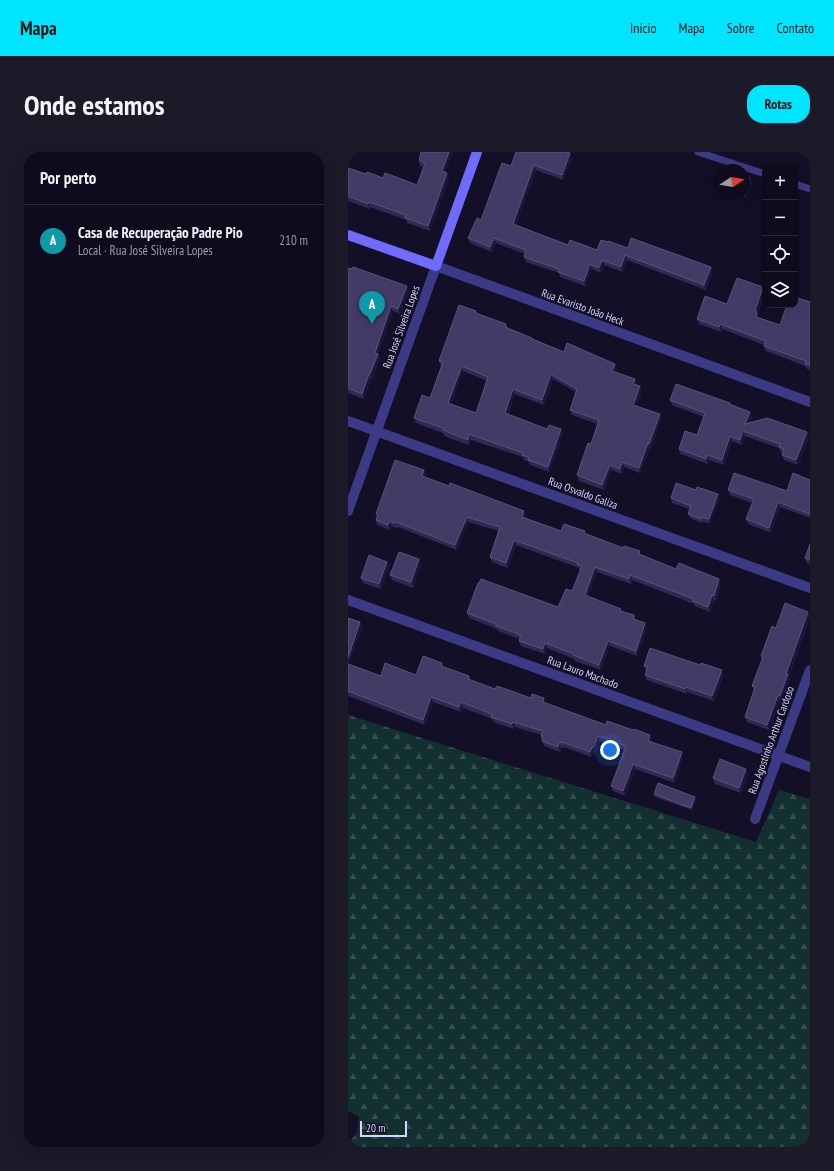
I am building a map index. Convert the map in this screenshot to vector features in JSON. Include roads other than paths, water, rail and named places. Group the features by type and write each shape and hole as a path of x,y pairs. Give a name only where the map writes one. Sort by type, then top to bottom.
{"street":[{"name":"Rua José Silveira Lopes","path":"348,511 477,152"},
{"name":"Rua Evaristo João Heck","path":"348,235 810,402"},
{"name":"Rua Osvaldo Galiza","path":"348,421 810,588"},
{"name":"Rua Lauro Machado","path":"348,600 810,767"},
{"name":"Rua Agostinho Arthur Cardoso","path":"755,820 810,670"}],"lane":[{"path":"698,152 762,173"},
{"path":"798,185 810,189"}],"place":[{"name":"Casa de Recuperação Padre Pio","path":"372,324"}]}
